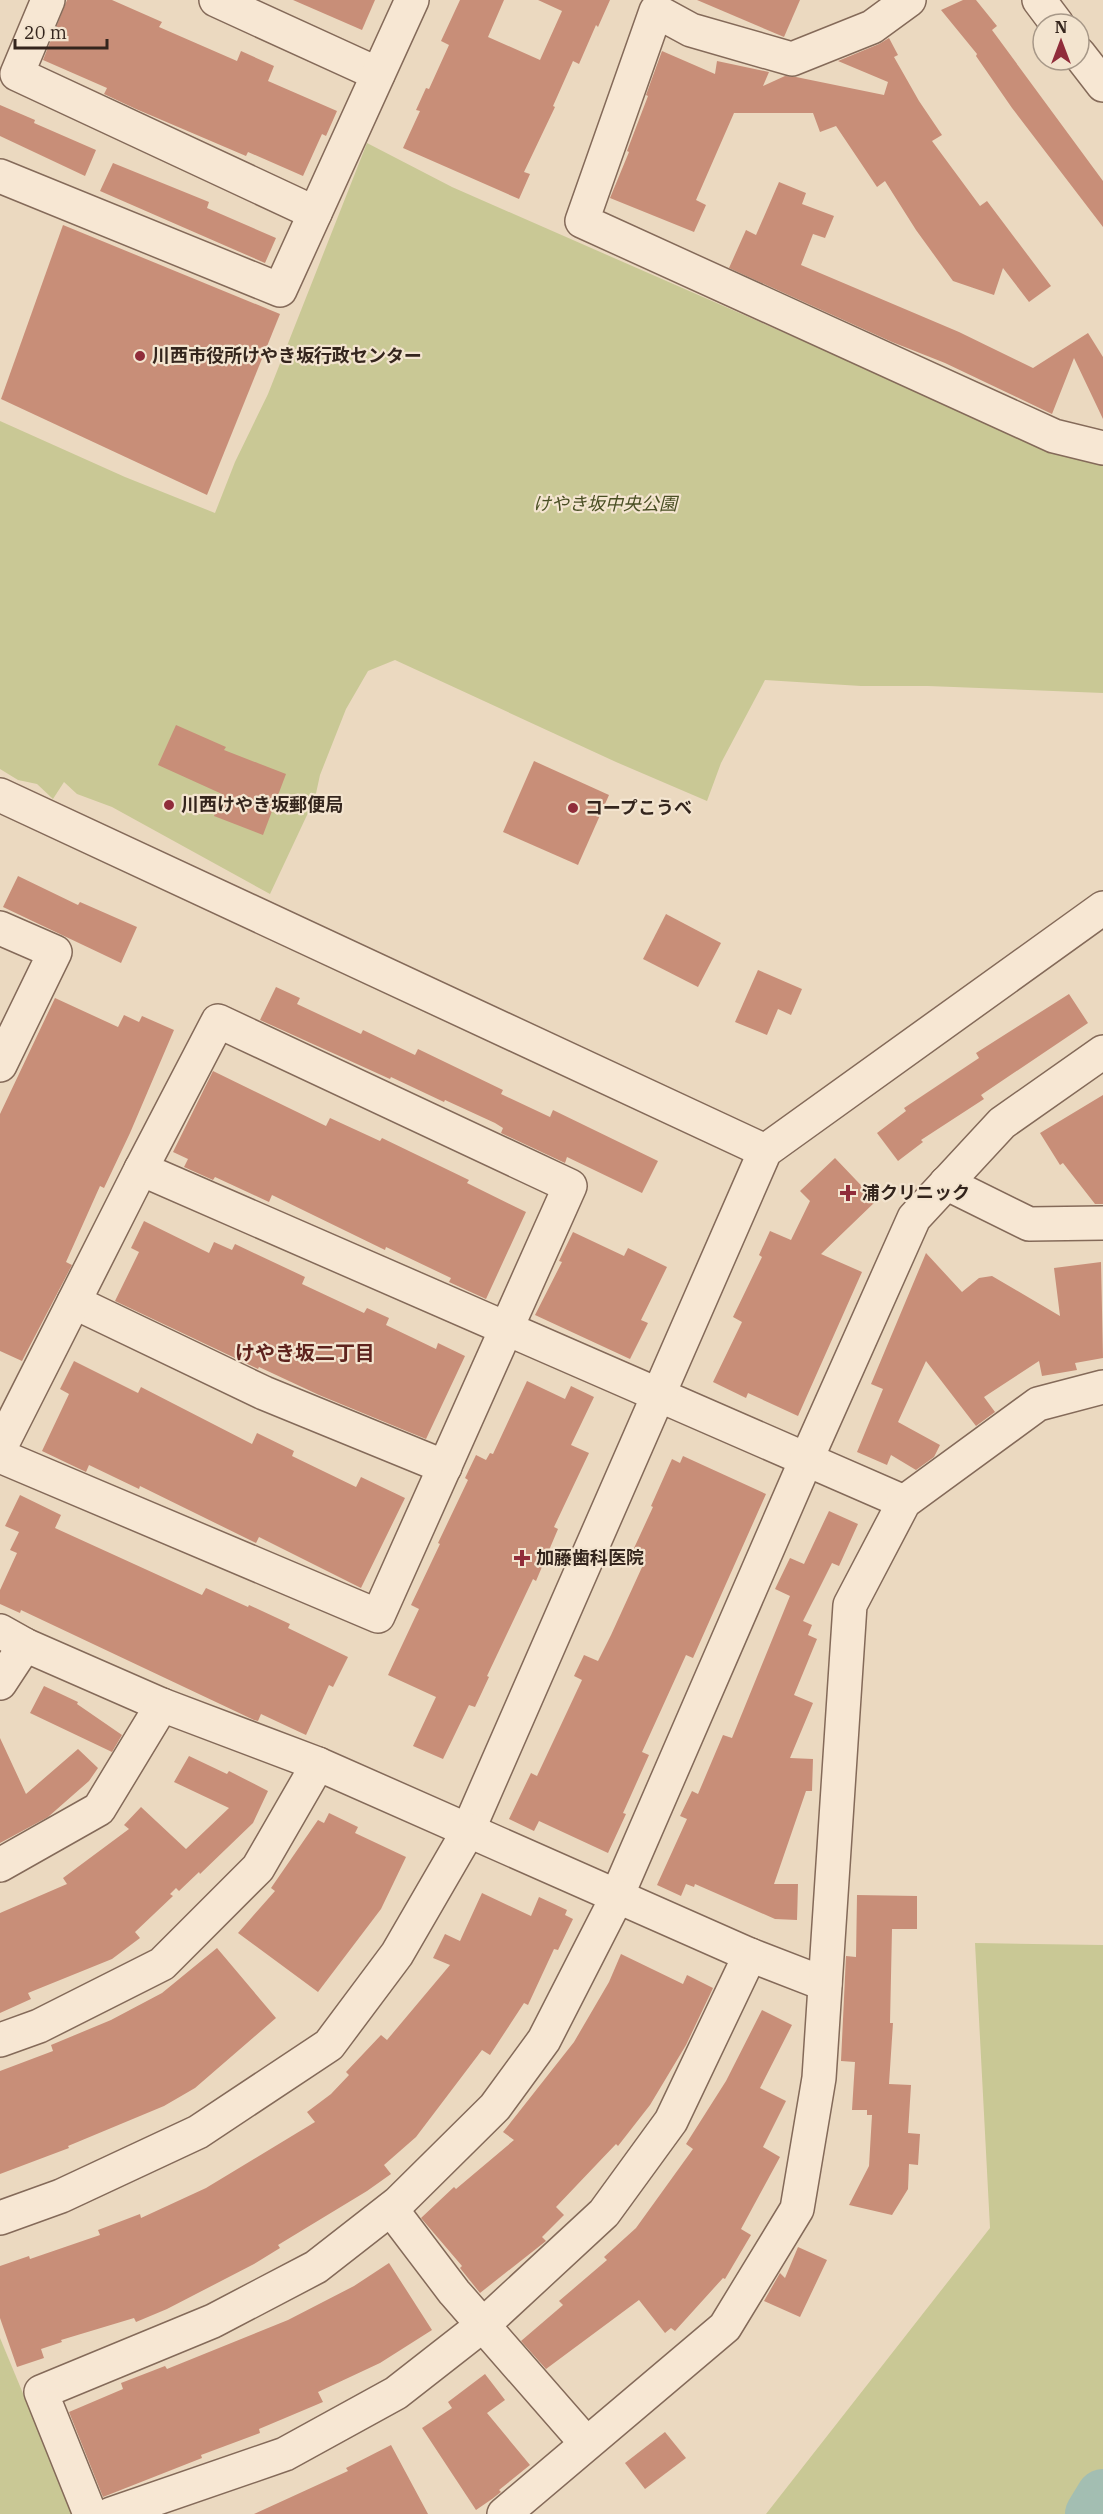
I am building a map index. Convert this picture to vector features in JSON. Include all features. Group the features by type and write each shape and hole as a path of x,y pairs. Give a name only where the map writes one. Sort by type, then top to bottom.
{"street":[{"path":"48,0 16,74 315,213"},
{"path":"216,0 378,74"},
{"path":"0,176 280,290 412,0"},
{"path":"909,0 872,27 792,58 691,30 656,11 582,221 1054,436 1103,448"},
{"path":"1091,70 1103,86"},
{"path":"0,795 765,1151"},
{"path":"0,2218 62,2196 198,2132 329,2045 397,1954 468,1830 765,1151 1103,908"},
{"path":"0,928 55,952 0,1065"},
{"path":"0,1448 218,1021 570,1186 378,1616 0,1456"},
{"path":"90,2514 41,2392 213,2321 316,2267 391,2209 495,2107 537,2049 617,1896 806,1460 915,1218 1002,1123 1103,1052"},
{"path":"141,1169 904,1502"},
{"path":"946,1183 1029,1224 1103,1223"},
{"path":"74,1302 264,1393 445,1467"},
{"path":"504,2514 725,2327 797,2209 819,2078 850,1605 904,1502 1038,1404 1103,1387"},
{"path":"0,1683 13,1638 162,1705 318,1764 750,1955 825,1984"},
{"path":"0,1865 99,1809 162,1705"},
{"path":"0,2040 39,2026 162,1964 258,1869 318,1764"},
{"path":"111,2514 285,2454 396,2394 483,2325 604,2213 671,2121 750,1955"},
{"path":"391,2209 454,2292 586,2443"}],"green space":[{"name":"けやき坂中央公園","path":"367,143 452,187 1068,457 1103,458 1103,693 928,686 861,686 765,680 721,763 707,801 616,762 395,660 368,671 346,709 320,775 315,798 270,894 112,807 77,794 64,782 53,799 37,784 18,780 0,769 0,421 125,477 215,513 235,462 268,394"},
{"path":"975,1943 1103,1945 1103,2514 766,2514 990,2228"},
{"path":"0,2338 73,2514 0,2514"}],"building":[{"path":"67,0 112,0 162,22 159,27 237,61 241,51 274,66 268,81 337,111 326,136 322,134 303,176 248,152 246,156 136,109 104,94 107,88 43,60"},
{"path":"293,0 375,0 362,30"},
{"path":"460,0 504,0 488,37 540,60 562,11 538,0 610,0 579,64 573,61 553,106 555,107 524,172 530,174 519,199 403,148 420,111 416,110 426,88 429,89 449,45 441,41"},
{"path":"697,0 800,0 784,37"},
{"path":"963,0 976,0 997,26 992,30 1103,181 1103,227 1012,108 976,56 977,54 941,10"},
{"path":"889,38 898,55 894,57 942,135 932,141 980,206 987,201 1051,286 1029,302 1003,268 994,295 953,281 916,230 885,181 877,187 836,126 820,132 813,113 734,113 696,200 706,205 694,232 610,198 629,152 627,151 662,51 715,74 717,61 769,72 763,86 785,76 884,95 888,82 838,61"},
{"path":"0,105 35,120 34,123 96,150 85,176 0,136"},
{"path":"113,163 209,202 207,208 276,238 265,263 100,191"},
{"path":"779,182 806,193 802,204 834,216 825,238 813,234 801,265 959,332 1033,368 1088,333 1103,357 1103,419 1074,358 1052,414 945,363 892,342 729,268 746,230 756,235"},
{"name":"川西市役所けやき坂行政センター","path":"63,225 280,314 207,495 1,399"},
{"path":"176,725 226,747 224,750 286,774 263,835 214,816 222,794 158,765"},
{"path":"534,761 609,795 578,865 503,832"},
{"path":"18,876 78,905 80,902 137,927 121,963 3,907"},
{"path":"666,914 721,943 698,987 643,959"},
{"path":"758,970 802,989 791,1015 778,1009 767,1035 735,1022"},
{"path":"276,987 300,998 297,1004 361,1034 363,1030 415,1055 418,1049 503,1090 501,1094 550,1117 553,1110 658,1161 642,1193 567,1157 565,1163 501,1133 503,1128 495,1123 391,1077 390,1079 260,1020"},
{"path":"1069,994 1088,1023 981,1095 984,1099 921,1140 923,1142 898,1161 877,1133 906,1111 904,1108 979,1058 976,1053"},
{"path":"55,998 118,1027 124,1015 139,1022 142,1016 174,1030 130,1133 104,1188 100,1186 66,1262 72,1265 22,1361 0,1351 0,1114"},
{"path":"213,1071 326,1126 330,1118 380,1141 382,1138 469,1180 467,1183 526,1212 486,1299 449,1282 451,1278 386,1247 385,1250 272,1195 269,1202 215,1177 213,1180 184,1167 188,1159 173,1152"},
{"path":"1103,1095 1103,1204 1095,1204 1063,1163 1060,1165 1040,1133"},
{"path":"835,1158 876,1201 821,1254 862,1272 798,1416 748,1393 746,1398 713,1382 742,1322 733,1317 762,1257 759,1255 770,1231 791,1240 810,1201 800,1191"},
{"path":"144,1221 209,1253 214,1242 232,1250 235,1244 305,1277 302,1284 364,1313 367,1308 389,1318 386,1325 436,1349 438,1343 465,1356 426,1439 319,1395 259,1367 258,1369 115,1301 139,1252 131,1248"},
{"path":"573,1232 624,1256 628,1248 667,1267 641,1320 648,1323 630,1359 535,1315 562,1262 559,1261"},
{"path":"926,1253 962,1292 979,1278 992,1276 1060,1316 1054,1268 1101,1262 1103,1358 1075,1363 1077,1370 1042,1376 1039,1361 984,1397 995,1412 976,1426 926,1361 898,1422 940,1445 934,1457 916,1470 891,1455 887,1465 857,1452 883,1389 871,1384"},
{"path":"74,1361 138,1393 141,1387 252,1444 257,1433 294,1451 292,1456 356,1487 361,1477 405,1498 361,1588 259,1537 256,1543 140,1486 139,1489 89,1465 86,1472 42,1451 69,1394 60,1389"},
{"path":"527,1381 565,1399 571,1386 594,1397 571,1445 589,1453 554,1527 558,1529 536,1581 533,1579 487,1676 489,1677 475,1707 469,1705 443,1759 413,1746 436,1697 388,1675 419,1609 411,1605 468,1480 465,1478 476,1455 486,1460 490,1453 493,1454"},
{"path":"683,1456 766,1494 693,1658 686,1655 642,1752 649,1755 608,1853 539,1821 534,1831 509,1819 531,1773 537,1776 582,1680 574,1676 584,1655 598,1661 611,1635 643,1565 629,1559 672,1459 680,1463"},
{"path":"20,1495 61,1515 55,1528 202,1595 206,1588 248,1607 249,1605 290,1624 288,1628 348,1657 333,1687 329,1685 306,1735 261,1714 258,1721 254,1720 21,1610 20,1613 0,1604 0,1590 17,1553 10,1550 19,1532 5,1526"},
{"path":"829,1511 858,1524 839,1566 832,1563 803,1621 812,1625 808,1635 817,1639 794,1695 813,1703 790,1758 813,1759 812,1791 806,1791 774,1884 798,1884 797,1920 775,1919 695,1884 694,1887 686,1884 681,1896 657,1885 687,1819 680,1816 692,1791 698,1794 723,1735 732,1738 790,1596 775,1589 790,1558 804,1564"},
{"path":"44,1686 78,1702 77,1704 122,1735 112,1752 30,1713"},
{"path":"0,1738 26,1794 78,1749 98,1768 89,1781 48,1817 0,1843"},
{"path":"189,1756 227,1774 229,1771 268,1791 253,1823 200,1874 199,1872 179,1891 176,1888 170,1894 173,1896 135,1932 140,1938 112,1959 28,1993 31,1999 0,2013 0,1913 67,1884 63,1878 129,1829 124,1825 141,1807 186,1849 229,1808 174,1782"},
{"path":"329,1813 358,1827 355,1833 406,1857 381,1909 318,1992 238,1933 275,1891 271,1888 318,1820 324,1823"},
{"path":"482,1893 531,1916 539,1897 567,1910 565,1915 573,1919 558,1950 554,1949 528,2005 524,2003 490,2055 482,2050 416,2137 384,2165 391,2174 278,2245 280,2248 254,2264 167,2309 136,2322 134,2318 61,2340 62,2342 41,2349 44,2358 17,2367 0,2318 0,2266 29,2256 30,2259 100,2235 98,2230 140,2214 141,2218 206,2188 315,2122 307,2112 331,2094 349,2075 346,2072 381,2035 387,2040 450,1965 433,1958 445,1934 460,1941"},
{"path":"857,1895 917,1896 917,1929 892,1929 890,2023 893,2023 889,2084 911,2085 908,2133 920,2134 918,2165 909,2164 908,2189 892,2215 849,2205 869,2166 872,2115 867,2115 867,2110 852,2110 855,2062 841,2061 846,1956 856,1957"},
{"path":"217,1948 276,2018 195,2088 164,2106 68,2146 69,2148 0,2174 0,2071 53,2051 51,2045 111,2020 162,1993"},
{"path":"621,1954 683,1984 687,1975 713,1988 686,2045 650,2105 618,2146 616,2144 556,2207 564,2215 542,2237 546,2241 480,2293 460,2268 462,2266 421,2218 454,2187 456,2189 514,2140 503,2132 574,2042 609,1982"},
{"path":"762,2010 792,2025 760,2088 786,2101 763,2147 780,2157 741,2229 751,2235 725,2279 723,2278 675,2331 671,2328 665,2333 639,2300 546,2369 521,2341 563,2305 559,2301 607,2260 604,2257 636,2228 693,2149 686,2144 726,2081"},
{"path":"798,2247 827,2260 800,2317 764,2301 780,2273 785,2278"},
{"path":"389,2263 432,2330 380,2363 318,2392 323,2402 259,2429 260,2433 201,2455 202,2458 103,2497 69,2412 123,2389 121,2383 165,2366 167,2369 288,2320 354,2286"},
{"path":"485,2374 505,2400 487,2413 530,2465 499,2490 501,2492 476,2510 422,2428 452,2408 448,2402"},
{"path":"665,2432 686,2458 645,2489 625,2463"},
{"path":"391,2445 428,2514 254,2514 348,2471 346,2468"}],"waterway":[{"path":"1092,2514 1103,2496"}],"place":[{"name":"川西市役所けやき坂行政センター","path":"140,356"},
{"name":"川西けやき坂郵便局","path":"169,805"},
{"name":"コープこうべ","path":"573,808"},
{"name":"浦クリニック","path":"848,1193"},
{"name":"加藤歯科医院","path":"522,1558"}],"district":[{"name":"けやき坂二丁目","path":"305,1353"}]}
